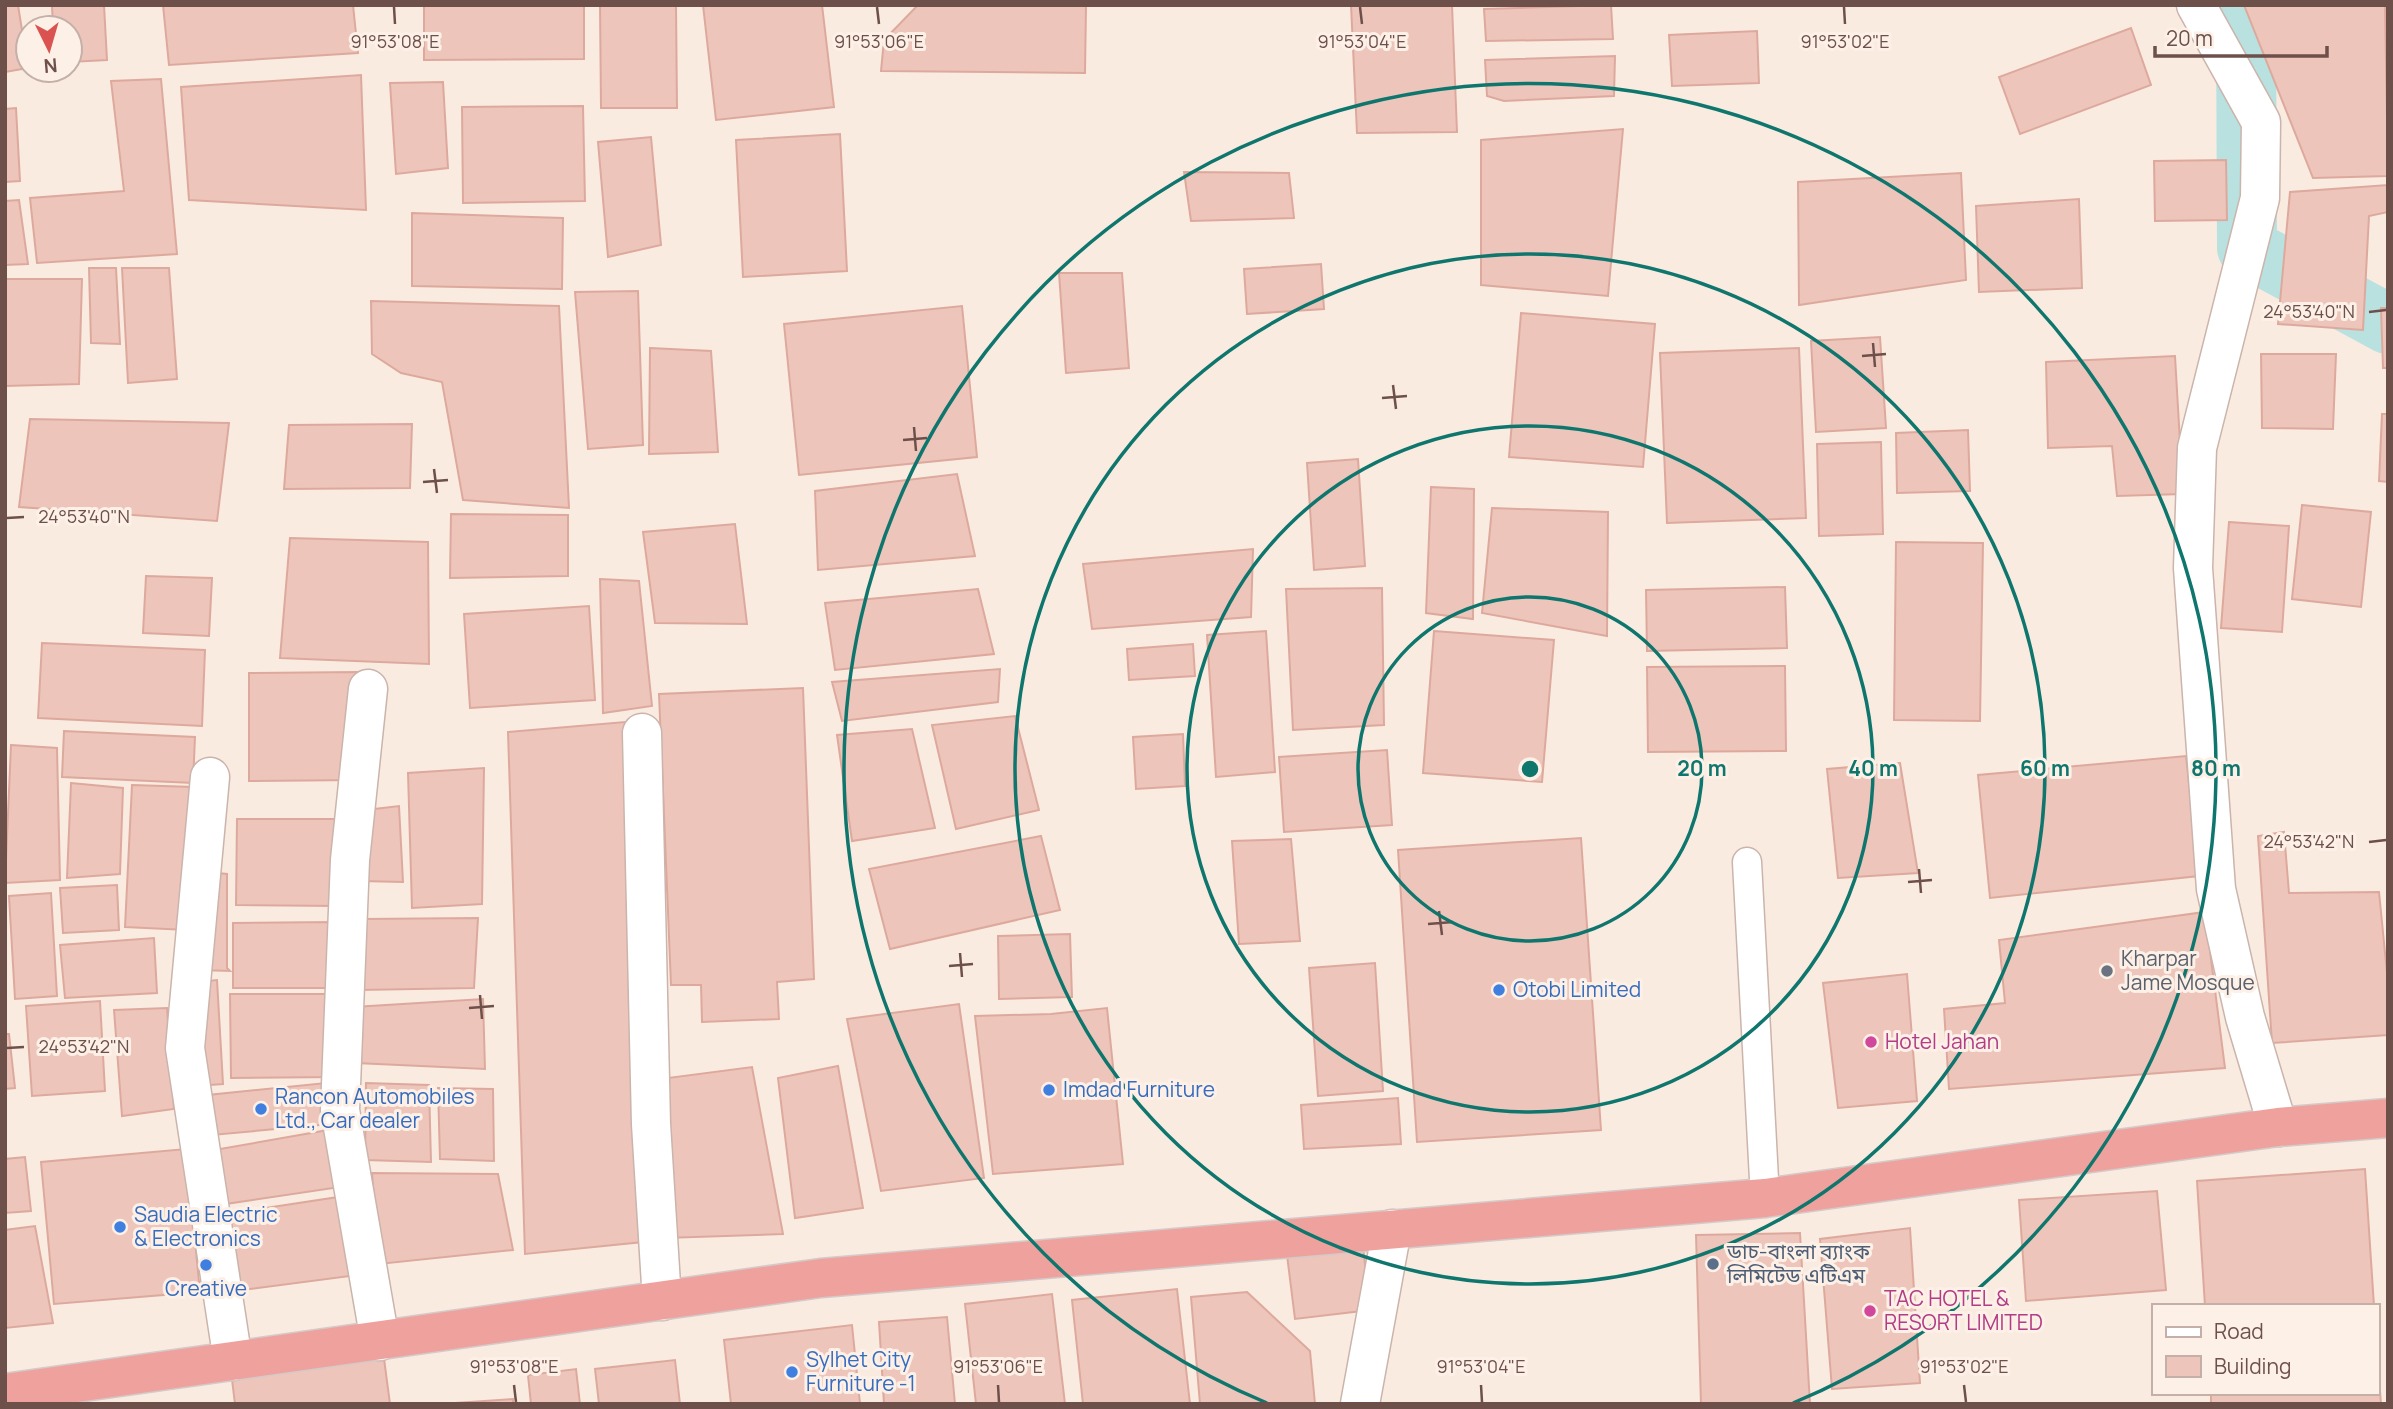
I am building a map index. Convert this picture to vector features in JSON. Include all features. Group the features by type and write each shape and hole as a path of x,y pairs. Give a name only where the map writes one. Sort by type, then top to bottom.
{"highway":[{"path":"5,1394 821,1278 1765,1198 2278,1127 2388,1118"}],"street":[{"path":"2196,5 2260,122 2260,198 2197,447 2193,568 2216,889 2245,1017 2278,1127"},
{"path":"368,689 350,860 340,1110 380,1341"},
{"path":"642,733 651,1124 662,1301"},
{"path":"210,777 185,1048 233,1361"},
{"path":"1360,1404 1392,1229"}],"lane":[{"path":"1747,862 1765,1198"}],"building":[{"path":"5,5 18,5 19,14 14,14 14,70 5,72"},
{"path":"52,5 104,5 107,60 84,61 84,14 52,14"},
{"path":"163,5 353,5 358,53 169,65"},
{"path":"424,5 584,5 584,59 424,60"},
{"path":"600,5 676,5 677,108 601,108"},
{"path":"703,5 822,5 834,107 716,120"},
{"path":"918,5 1086,5 1085,73 881,71 884,40"},
{"path":"1351,5 1452,5 1457,132 1357,133"},
{"path":"1611,5 1613,39 1486,41 1484,9"},
{"path":"2244,5 2385,5 2388,176 2313,178"},
{"path":"2131,28 2151,85 2020,134 1999,77"},
{"path":"1757,31 1759,83 1672,86 1669,35"},
{"path":"1615,56 1614,96 1504,101 1487,96 1485,60"},
{"path":"361,75 366,210 189,200 181,87"},
{"path":"161,79 177,254 37,263 30,198 124,191 111,81"},
{"path":"443,82 448,168 396,174 390,83"},
{"path":"583,106 585,201 463,203 462,107"},
{"path":"16,108 20,181 5,182 5,109"},
{"path":"1623,129 1608,296 1481,285 1481,140"},
{"path":"840,134 847,271 743,277 736,140"},
{"path":"651,137 661,245 608,257 598,142"},
{"path":"2226,160 2227,220 2155,221 2154,161"},
{"path":"1184,172 1289,173 1294,218 1191,221"},
{"path":"1961,173 1966,280 1799,305 1798,182"},
{"path":"2388,185 2388,212 2369,216 2363,330 2278,324 2290,192"},
{"path":"2079,199 2082,288 1979,292 1976,206"},
{"path":"19,200 28,264 5,265 5,201"},
{"path":"412,213 563,218 562,289 412,286"},
{"path":"1321,264 1324,309 1247,314 1244,269"},
{"path":"89,268 116,268 120,344 91,343"},
{"path":"122,268 169,268 177,379 128,383"},
{"path":"1059,273 1122,273 1129,368 1066,373"},
{"path":"5,279 82,279 79,384 5,386"},
{"path":"638,291 643,445 588,449 575,292"},
{"path":"371,301 559,306 569,508 463,500 442,382 401,373 372,354"},
{"path":"962,306 977,457 799,475 784,324"},
{"path":"2381,308 2388,308 2388,368 2383,368"},
{"path":"1521,313 1655,324 1643,467 1509,457"},
{"path":"1880,337 1886,428 1816,432 1811,341"},
{"path":"650,348 711,351 718,452 649,454"},
{"path":"1799,348 1806,518 1667,523 1660,353"},
{"path":"2261,354 2336,354 2333,429 2262,428"},
{"path":"2175,356 2183,494 2117,496 2112,446 2048,448 2046,362"},
{"path":"2382,414 2388,414 2388,482 2379,481"},
{"path":"30,419 229,423 217,521 19,507"},
{"path":"412,424 410,488 284,489 289,425"},
{"path":"1968,430 1970,491 1897,493 1896,433"},
{"path":"1881,442 1883,534 1819,536 1817,444"},
{"path":"1358,459 1365,566 1314,570 1307,463"},
{"path":"957,474 975,556 818,570 815,491"},
{"path":"1431,487 1474,489 1473,619 1426,613"},
{"path":"2302,505 2371,512 2361,607 2292,599"},
{"path":"1492,508 1608,512 1607,636 1482,613"},
{"path":"451,514 568,515 568,576 450,578"},
{"path":"2229,522 2289,526 2282,632 2221,628"},
{"path":"735,524 747,624 655,623 643,532"},
{"path":"290,538 428,542 429,664 280,658"},
{"path":"1896,542 1983,543 1980,721 1894,720"},
{"path":"1253,549 1251,617 1092,629 1083,564"},
{"path":"146,576 212,578 209,636 143,633"},
{"path":"600,579 639,581 652,706 603,713"},
{"path":"1785,587 1787,648 1647,651 1646,590"},
{"path":"1382,588 1384,725 1293,730 1286,589"},
{"path":"978,589 994,654 835,670 825,603"},
{"path":"589,606 595,700 470,708 464,614"},
{"path":"1266,631 1275,772 1216,777 1207,635"},
{"path":"1434,631 1554,640 1542,782 1423,773"},
{"path":"42,643 205,650 202,726 38,718"},
{"path":"1193,644 1195,676 1129,680 1127,649"},
{"path":"1785,666 1786,751 1648,752 1647,667"},
{"path":"1000,669 998,702 842,721 832,682"},
{"path":"357,672 358,780 249,781 249,673"},
{"path":"803,688 814,979 777,982 779,1019 702,1022 701,985 671,985 659,694"},
{"path":"1015,716 1039,810 956,829 932,725"},
{"path":"625,722 643,1242 525,1254 508,732"},
{"path":"912,729 935,828 852,841 837,735"},
{"path":"64,731 195,737 193,783 62,777"},
{"path":"1183,734 1185,786 1136,789 1133,737"},
{"path":"11,745 57,748 60,880 5,883"},
{"path":"1387,750 1392,825 1284,832 1279,757"},
{"path":"2186,756 2199,876 1990,898 1978,775"},
{"path":"1900,763 1918,873 1838,878 1827,769"},
{"path":"484,768 482,904 412,908 408,773"},
{"path":"71,783 123,788 120,874 67,878"},
{"path":"132,785 194,787 187,930 125,927"},
{"path":"399,806 403,882 360,881 366,810"},
{"path":"237,819 341,819 338,906 236,905"},
{"path":"2284,832 2289,893 2379,892 2388,983 2388,1035 2272,1043 2258,836"},
{"path":"1041,836 1060,910 890,949 869,869"},
{"name":"Otobi Limited","path":"1581,838 1601,1130 1417,1142 1398,850"},
{"path":"1291,839 1300,941 1239,944 1232,841"},
{"path":"207,872 227,874 227,968 230,971 198,970"},
{"path":"117,885 119,930 63,933 60,888"},
{"path":"51,893 57,996 15,999 9,896"},
{"name":"Kharpar Jame Mosque","path":"2205,912 2225,1068 1949,1089 1944,1009 2005,1003 1999,940"},
{"path":"478,918 474,988 359,990 362,919"},
{"path":"336,922 337,988 233,988 233,923"},
{"path":"1070,934 1072,997 999,999 998,936"},
{"path":"154,938 157,993 65,998 60,945"},
{"path":"1375,963 1383,1091 1318,1096 1309,968"},
{"name":"Hotel Jahan","path":"1907,974 1917,1101 1838,1108 1823,983"},
{"path":"217,980 223,1084 195,1086 198,982"},
{"path":"230,994 336,994 337,1077 231,1078"},
{"path":"483,999 485,1069 356,1063 354,1007"},
{"path":"100,1001 105,1091 32,1096 26,1006"},
{"path":"959,1004 984,1178 881,1191 847,1019"},
{"path":"167,1008 174,1109 122,1116 114,1010"},
{"name":"Imdad Furniture","path":"1107,1008 1123,1164 993,1174 975,1016 1051,1014"},
{"path":"5,1034 9,1034 15,1088 5,1089"},
{"path":"838,1066 863,1208 795,1218 778,1078"},
{"path":"752,1067 783,1234 665,1238 660,1079"},
{"path":"326,1083 330,1124 212,1135 208,1095"},
{"path":"366,1083 429,1085 431,1162 365,1160"},
{"path":"438,1088 493,1089 494,1161 440,1159"},
{"path":"1398,1098 1401,1144 1304,1149 1301,1105"},
{"path":"334,1129 347,1186 219,1205 214,1150"},
{"name":"Saudia Electric & Electronics","path":"186,1149 200,1292 54,1304 41,1162"},
{"path":"25,1157 31,1211 5,1213 5,1159"},
{"path":"2365,1169 2374,1304 2205,1304 2197,1181"},
{"path":"372,1173 498,1174 513,1250 379,1264"},
{"path":"2157,1191 2166,1290 2026,1301 2019,1200"},
{"path":"345,1196 358,1275 235,1291 220,1215"},
{"path":"35,1226 53,1323 5,1328 5,1230"},
{"name":"TAC HOTEL & RESORT LIMITED","path":"1910,1228 1920,1383 1832,1389 1820,1239"},
{"path":"1800,1233 1810,1404 1701,1404 1696,1235"},
{"path":"1363,1246 1370,1310 1295,1319 1287,1255"},
{"path":"1177,1289 1190,1404 1083,1404 1072,1300"},
{"path":"1247,1292 1310,1351 1315,1404 1200,1404 1191,1297"},
{"path":"1052,1294 1065,1404 976,1404 965,1304"},
{"path":"947,1317 955,1404 884,1404 879,1322"},
{"name":"Sylhet City Furniture -1","path":"852,1325 860,1404 731,1404 724,1340"},
{"path":"383,1351 390,1404 235,1404 231,1371"},
{"path":"675,1360 680,1404 599,1404 595,1369"},
{"path":"576,1369 580,1404 531,1404 528,1375"},
{"path":"2379,1378 2381,1404 2211,1404 2211,1395 2379,1395"},
{"path":"513,1399 513,1404 440,1404"}],"waterway":[{"path":"2246,5 2247,248 2388,324"}],"place":[{"name":"Kharpar Jame Mosque","path":"2107,971"},
{"name":"Otobi Limited","path":"1499,990"},
{"name":"Hotel Jahan","path":"1871,1042"},
{"name":"Imdad Furniture","path":"1049,1090"},
{"name":"Rancon Automobiles Ltd., Car dealer","path":"261,1109"},
{"name":"Saudia Electric & Electronics","path":"120,1227"},
{"name":"ডাচ-বাংলা ব্যাংক লিমিটেড এটিএম","path":"1713,1264"},
{"name":"Creative","path":"206,1265"},
{"name":"TAC HOTEL & RESORT LIMITED","path":"1870,1311"},
{"name":"Sylhet City Furniture -1","path":"792,1372"}]}
